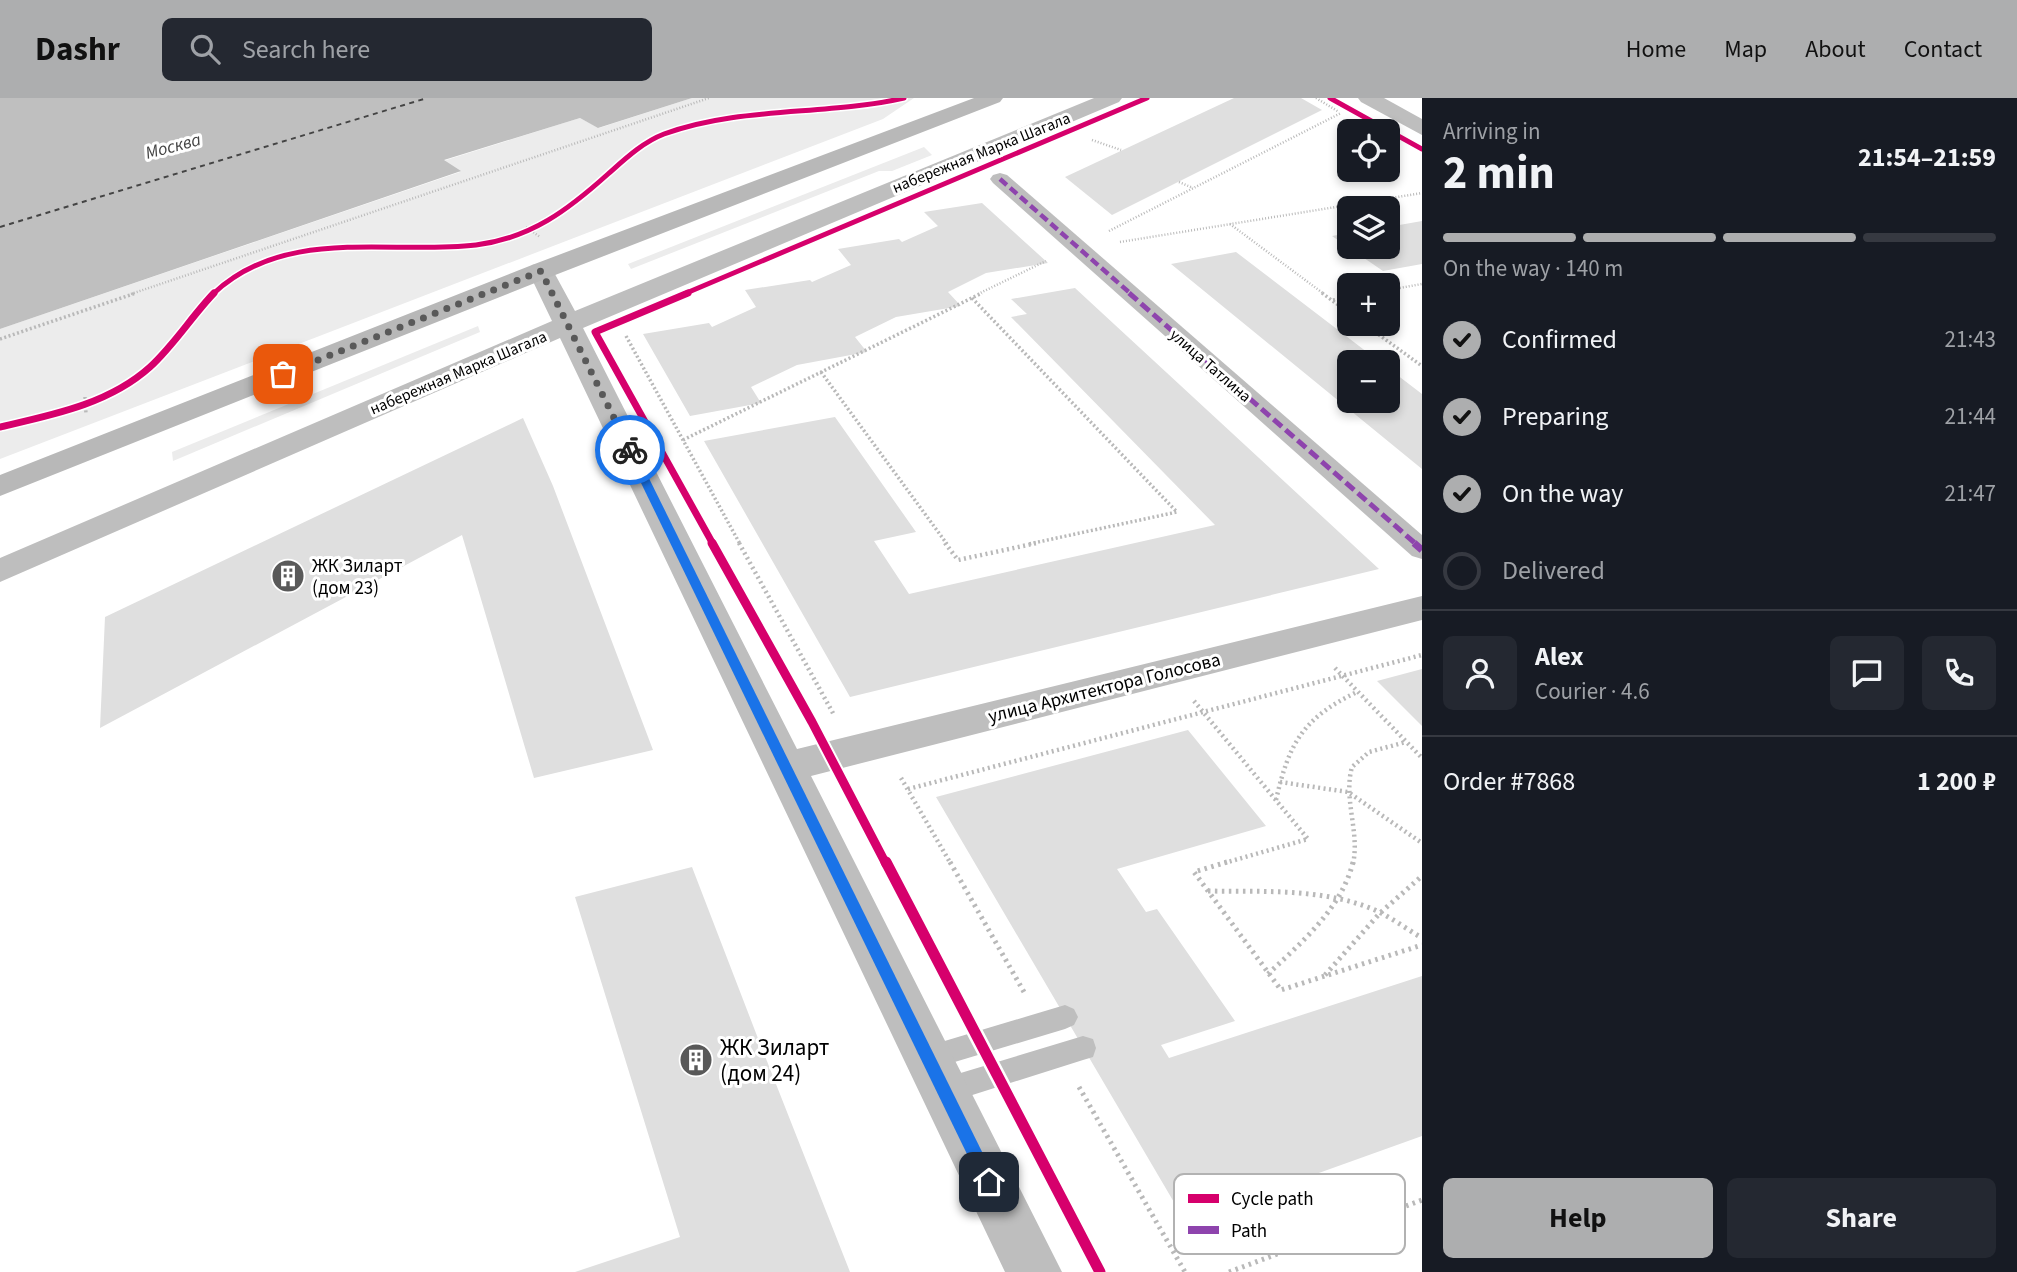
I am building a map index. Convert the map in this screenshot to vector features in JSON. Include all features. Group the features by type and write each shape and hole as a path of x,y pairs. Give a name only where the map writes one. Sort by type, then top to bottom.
{"main road":[{"path":"0,486 541,245 993,98"}],"street":[{"name":"набережная Марка Шагала","path":"0,571 568,325 1112,98"},
{"path":"1361,104 1422,128"},
{"name":"улица Татлина","path":"1000,179 1422,550"},
{"path":"541,245 568,325 1034,1272"},
{"name":"улица Архитектора Голосова","path":"786,767 1422,608"}],"lane":[{"path":"936,1074 1065,1017"},
{"path":"936,1074 1083,1048"}],"path":[{"path":"0,339 709,98"},
{"path":"1330,98 1361,104"},
{"path":"1105,233 1341,113"},
{"path":"1087,138 1121,150"},
{"path":"1180,181 1193,188"},
{"path":"1116,243 1422,192"},
{"path":"1230,224 1337,304"},
{"path":"517,236 529,230 541,245"},
{"path":"683,440 1055,257"},
{"path":"1400,288 1422,284"},
{"path":"821,372 958,560 1177,512 972,298"},
{"path":"1332,300 1337,299"},
{"path":"625,335 853,750"},
{"path":"1381,336 1422,366"},
{"path":"74,407 85,400 97,399"},
{"path":"85,400 86,414"},
{"path":"1305,637 1422,758"},
{"path":"908,789 1422,655"},
{"path":"1168,671 1308,839 1194,872 1280,990 1422,945"},
{"path":"1276,800 1283,766 1294,738 1330,703 1357,692"},
{"path":"1268,974 1318,927 1346,879 1355,854 1347,778 1354,761 1376,748 1406,742"},
{"path":"1280,782 1348,792 1422,843"},
{"path":"1323,977 1380,913 1422,876"},
{"path":"1207,891 1303,894 1335,898 1380,913 1422,938"},
{"path":"1405,1206 1422,1200"},
{"path":"1229,1272 1277,1254"}],"shaded area":[{"path":"692,98 914,98 883,119 0,459 0,329 460,172 443,161 580,118 599,128"},
{"path":"924,147 932,155 892,171 879,171 631,269 628,264"},
{"path":"478,326 480,332 173,461 172,452"}],"water":[{"name":"Москва","path":"0,98 692,98 598,128 580,118 444,160 461,171 0,329"}],"building":[{"path":"1234,98 1301,98 1322,110 1112,215 1065,177"},
{"path":"982,203 1048,263 986,273 948,292 961,306 896,317 855,337 867,352 797,365 751,387 761,403 690,416 643,334 709,323 712,327 756,307 745,290 810,280 812,282 851,265 838,249 899,239 902,242 938,226 924,212"},
{"path":"1422,221 1422,264 1383,271 1366,259 1400,259 1400,225"},
{"path":"1236,252 1337,329 1337,336 1346,336 1364,350 1337,350 1337,400 1171,264"},
{"path":"1075,288 1379,569 850,697 704,441 835,417 916,532 874,541 909,594 1215,525 1011,317 1027,314 1011,299"},
{"path":"1400,377 1422,394 1422,469 1353,413 1400,413"},
{"name":"ЖК Зиларт (дом 23)","path":"523,418 553,486 653,750 534,778 462,535 100,728 105,617"},
{"path":"1422,669 1422,726 1377,681"},
{"path":"1188,730 1266,826 1117,869 1146,912 1157,909 1235,1021 1161,1045 1169,1058 1422,976 1422,1136 1316,1174 1174,1174 1174,1202 936,797"},
{"name":"ЖК Зиларт (дом 24)","path":"692,867 850,1272 575,1272 680,1237 575,897"}],"ferry route":[{"path":"0,227 427,98"}],"marked path":[{"path":"1000,179 1422,550"}],"cycle path":[{"path":"0,427 80,406 118,390 151,366 227,281 260,262 290,253 321,249 446,247 507,239 552,219 638,149 664,134 722,119 844,109 904,98"},
{"path":"1100,1272 812,722 595,332 1147,98"},
{"path":"1330,98 1422,149"}],"way so far":[{"path":"283,374 541,271 630,450"}],"place":[{"name":"ЖК Зиларт (дом 23)","path":"288,576"},
{"name":"ЖК Зиларт (дом 24)","path":"696,1060"}],"route":[{"path":"630,450 989,1182"}]}
